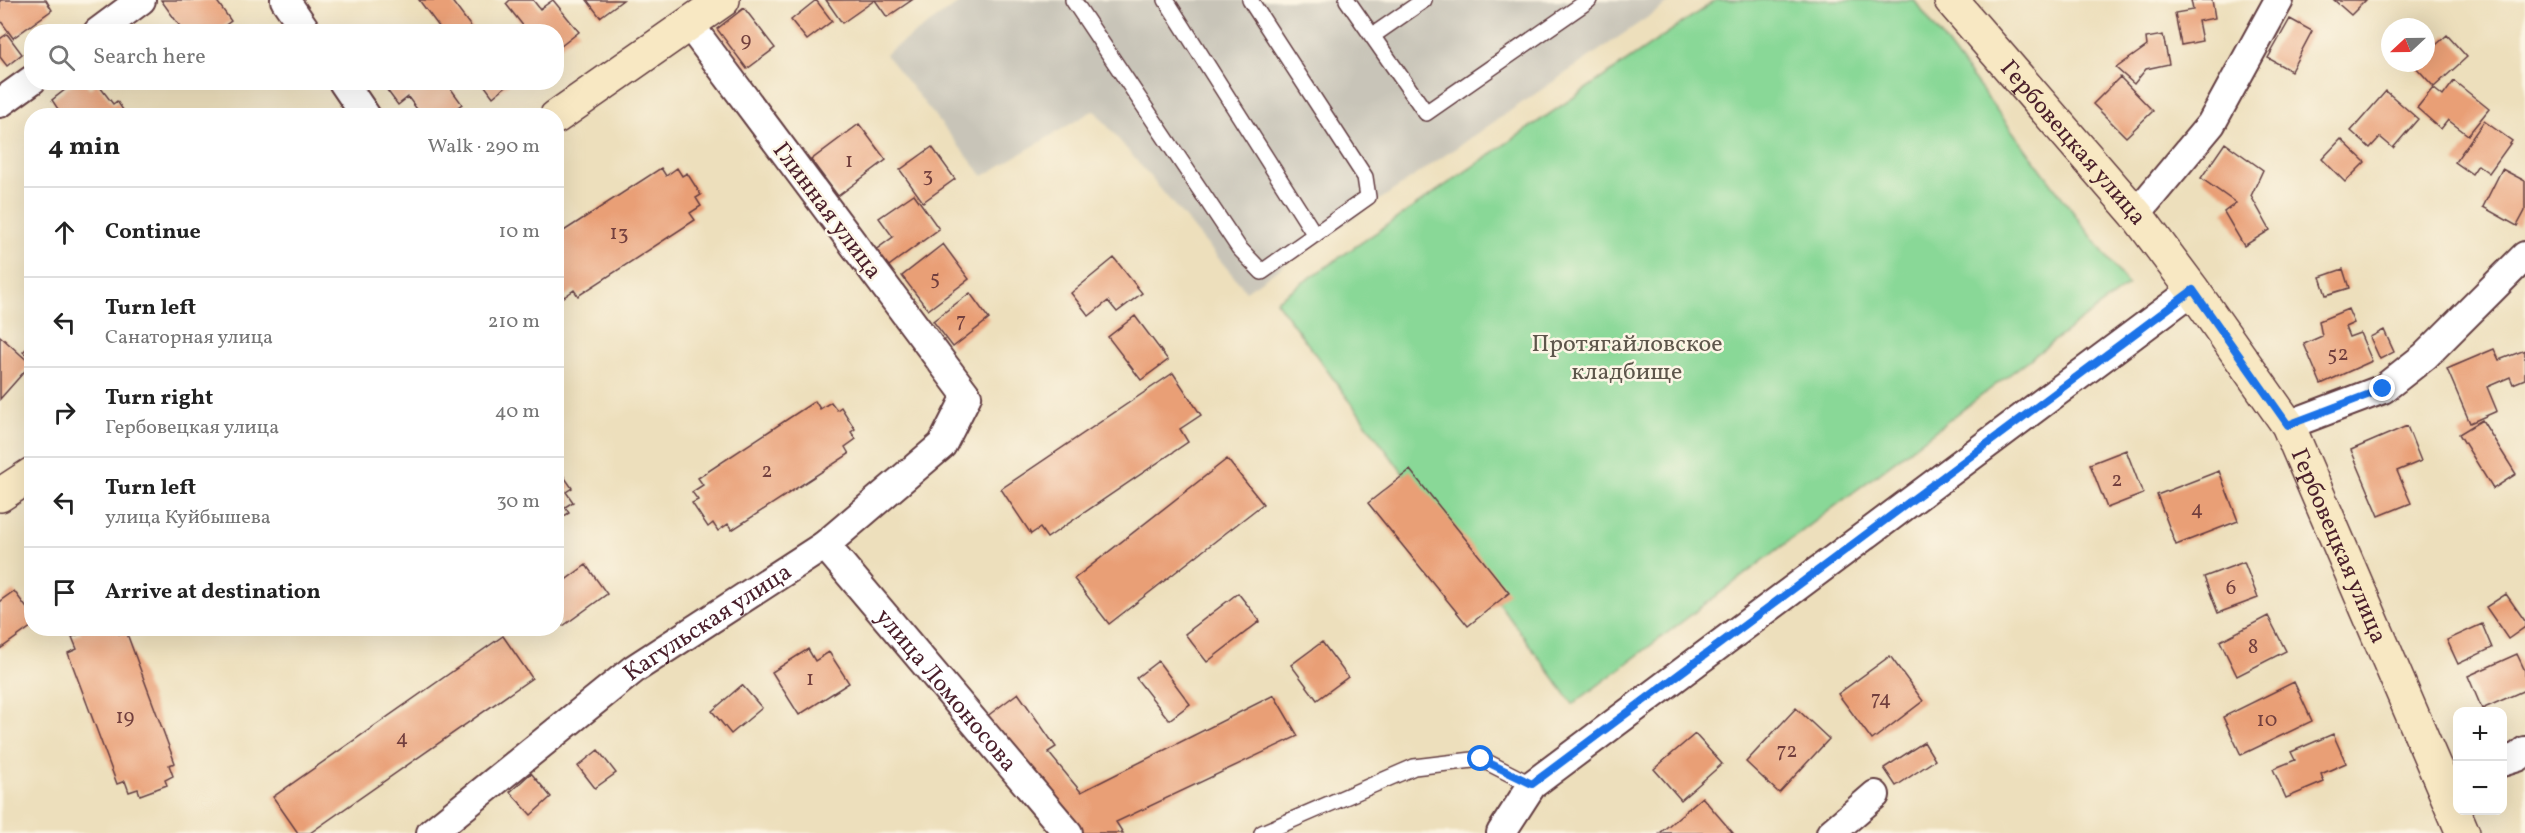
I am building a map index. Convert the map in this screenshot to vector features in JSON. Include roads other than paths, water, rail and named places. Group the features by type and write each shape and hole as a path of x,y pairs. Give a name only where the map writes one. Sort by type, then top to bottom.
{"street":[{"path":"109,24 141,0"},
{"path":"285,0 302,24"},
{"path":"564,111 723,0"},
{"name":"Гербовецкая улица","path":"1951,0 2136,214 2193,290 2288,425 2449,779 2463,833"},
{"path":"2136,214 2211,124 2279,0"},
{"name":"Глинная улица","path":"689,24 967,396"},
{"path":"0,103 24,86"},
{"path":"348,90 360,108"},
{"path":"2288,425 2383,389 2425,356 2525,256"},
{"path":"1501,833 1532,784 2193,290"},
{"name":"Кагульская улица","path":"431,833 634,669 825,544 942,445 967,396"},
{"path":"0,495 24,479"},
{"name":"улица Ломоносова","path":"825,544 1068,833"},
{"path":"2505,761 2525,752"},
{"path":"1831,833 1875,795"}],"lane":[{"path":"1073,0 1239,248 1262,272 1368,197 1365,177 1250,0"},
{"path":"1166,0 1315,235"},
{"path":"1347,0 1426,113 1589,0"},
{"path":"1372,36 1424,0"},
{"path":"1262,833 1414,767 1481,759 1532,784"}],"park label":[{"name":"Протягайловское кладбище","path":"1627,357"}]}
